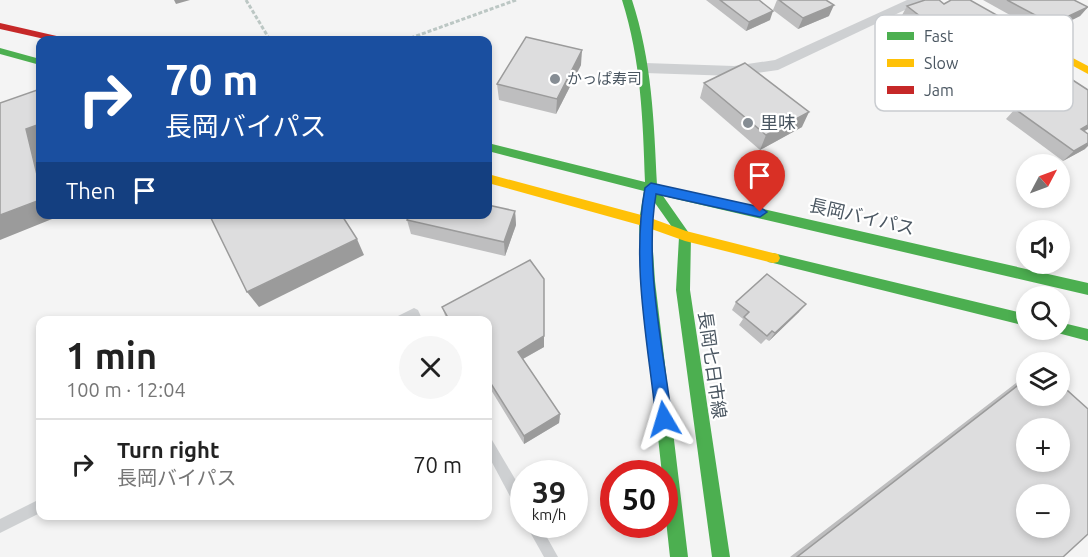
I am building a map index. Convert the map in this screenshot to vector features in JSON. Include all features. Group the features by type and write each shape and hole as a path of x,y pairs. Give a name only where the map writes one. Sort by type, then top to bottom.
{"main road":[{"path":"627,0 638,34 645,68 651,188 645,220 648,280 679,557"},
{"path":"0,26 44,36"},
{"path":"0,51 36,61"},
{"path":"1073,62 1088,71"},
{"name":"長岡バイパス","path":"492,148 651,188 1088,289"},
{"path":"492,180 645,220 685,236 1016,318"},
{"path":"651,188 685,236"},
{"name":"長岡七日市線","path":"685,236 683,290 721,557"},
{"path":"1070,331 1088,335"}],"street":[{"path":"886,15 919,0"},
{"path":"645,68 703,72 759,69 778,65 875,20"}],"lane":[{"path":"492,451 510,483"},
{"path":"0,526 36,508"},
{"path":"540,538 551,557"}],"path":[{"path":"246,0 268,36"},
{"path":"416,36 516,0"}],"building":[{"path":"720,0 759,0 773,11 749,22"},
{"path":"779,0 826,0 834,5 803,18"},
{"path":"925,0 939,0 944,4 951,0 970,0 997,15 919,15 907,6"},
{"path":"1007,0 1074,0 1088,7 1071,15 1035,15"},
{"path":"526,37 582,50 557,99 497,84"},
{"path":"745,63 809,112 766,135 704,83"},
{"path":"1073,80 1088,90 1088,125 1081,129 1088,134 1088,143 1074,151 1018,111 1073,111"},
{"path":"36,90 36,125 26,129 36,170 36,202 0,215 0,103"},
{"path":"492,206 515,211 504,242 407,220 492,219"},
{"path":"211,219 344,219 357,239 247,292"},
{"path":"530,260 544,279 544,336 518,352 560,414 524,436 492,385 492,316 447,316 442,307"},
{"path":"767,274 806,304 775,333 772,331 767,336 744,317 749,312 736,302"},
{"path":"1016,387 1016,406 1070,406 1070,393 1088,409 1088,534 1063,557 797,557"}],"traffic: fast":[{"path":"627,0 638,34 648,100 651,188 645,221 648,281 679,557"},
{"path":"0,51 36,61"},
{"path":"492,148 651,188 1088,289"},
{"path":"651,188 685,236 683,290 721,557"},
{"path":"773,258 1016,318"},
{"path":"1070,331 1088,335"}],"traffic: slow":[{"path":"1073,63 1088,71"},
{"path":"492,180 645,221 685,236 773,258"}],"traffic: jam":[{"path":"0,26 44,36"}],"place":[{"name":"かっぱ寿司","path":"555,79"},
{"name":"里味","path":"748,123"}],"route":[{"path":"664,419 648,280 645,220 651,188 760,212"}]}
